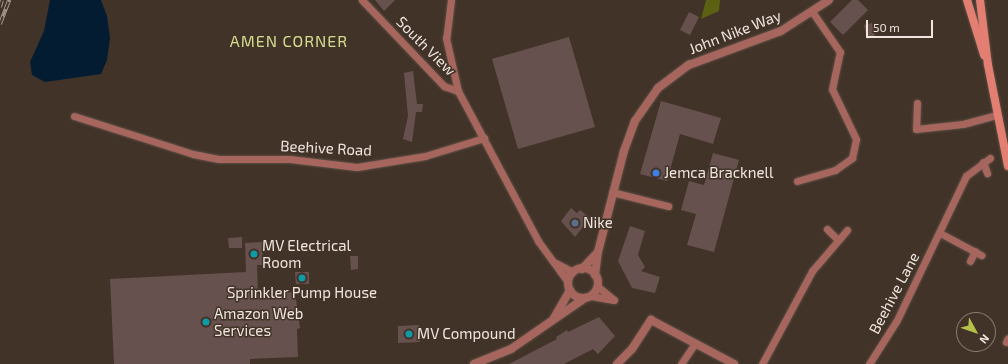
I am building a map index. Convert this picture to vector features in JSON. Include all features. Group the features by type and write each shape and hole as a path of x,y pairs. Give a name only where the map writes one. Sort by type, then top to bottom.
{"main road":[{"path":"967,0 988,65"},
{"path":"980,0 988,65 1008,166"}],"street":[{"name":"South View","path":"362,0 444,86 458,90"},
{"path":"451,0 446,38 458,90 538,241 554,262 576,296 614,300 597,286 595,275 582,269"},
{"name":"John Nike Way","path":"595,275 598,252 612,192 635,121 658,88 689,64 768,37 813,13 830,0"},
{"path":"797,181 835,170 852,158 856,139 832,90 840,52 813,13"},
{"path":"917,103 916,129 963,124 997,115"},
{"name":"Beehive Road","path":"74,116 193,154 219,159 290,159 357,167 417,158 484,138"},
{"name":"Beehive Lane","path":"869,364 897,320 966,176 990,158"},
{"path":"983,162 987,173"},
{"path":"612,192 668,206"},
{"path":"826,229 837,239"},
{"path":"762,364 812,271 837,239 847,230"},
{"path":"940,233 978,253 970,261"},
{"path":"554,262 573,272 582,269 598,252"},
{"path":"553,320 569,286 573,272"},
{"path":"474,364 511,349 588,297 597,286"},
{"path":"617,364 632,349 651,320 734,364"},
{"path":"681,364 695,343"}],"green space":[{"path":"706,0 720,0 719,11 701,19"}],"water":[{"path":"50,0 101,0 107,16 110,38 107,60 101,74 45,82 32,75 30,62 44,31"}],"building":[{"path":"375,0 395,0 384,11"},
{"path":"852,0 858,0 868,10 843,35 830,22"},
{"path":"689,12 699,17 690,35 680,30"},
{"path":"872,23 875,37 867,39 864,25"},
{"path":"569,37 595,127 518,149 492,59"},
{"path":"413,71 417,104 423,104 422,112 416,112 412,142 403,139 408,116 404,73"},
{"path":"661,101 721,118 713,144 680,134 667,181 640,174"},
{"path":"713,153 739,160 714,252 687,245 696,214 681,210 689,181 704,185"},
{"name":"Nike","path":"571,208 577,213 580,210 590,218 575,237 561,221"},
{"path":"630,226 645,231 638,255 645,267 641,271 660,277 655,293 632,288 618,261"},
{"path":"242,237 242,248 229,248 228,238"},
{"name":"Amazon Web Services","path":"262,242 263,265 257,265 258,294 295,292 300,328 297,329 298,357 250,359 250,364 114,364 110,279 246,272 245,243"},
{"path":"350,256 358,256 358,269 351,270"},
{"name":"Sprinkler Pump House","path":"295,272 309,272 309,284 296,284"},
{"path":"599,317 615,336 598,354 593,349 564,364 509,364 557,339 556,337 567,330 568,332"},
{"name":"MV Compound","path":"419,325 420,342 398,343 398,326"}],"railway":[{"path":"0,7 2,0"},
{"path":"0,24 9,0"}],"place":[{"name":"Jemca Bracknell","path":"656,173"},
{"name":"Nike","path":"575,223"},
{"name":"MV Electrical Room","path":"254,254"},
{"name":"Sprinkler Pump House","path":"302,278"},
{"name":"Amazon Web Services","path":"206,322"},
{"name":"MV Compound","path":"409,334"}],"district":[{"name":"AMEN CORNER","path":"289,41"}]}
